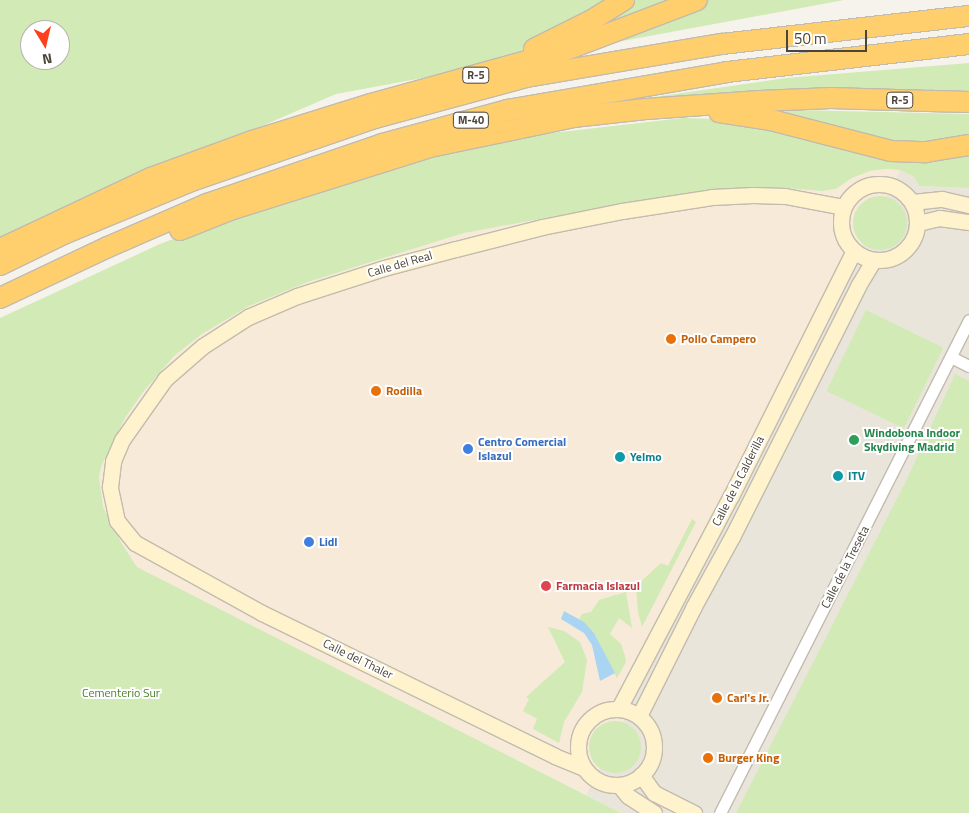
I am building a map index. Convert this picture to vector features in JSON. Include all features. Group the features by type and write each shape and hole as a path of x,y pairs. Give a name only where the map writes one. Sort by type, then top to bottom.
{"highway":[{"path":"0,249 151,178 252,141 270,131 333,109 541,47 592,20 624,0"},
{"name":"R-5","path":"252,141 371,104 563,51 697,0"},
{"name":"M-40","path":"0,265 66,233 194,180 375,118 526,77 722,44 969,16"},
{"name":"M-40","path":"0,298 108,247 207,204 382,144 508,110 727,72 969,44"},
{"name":"R-5","path":"536,125 573,118 718,103 831,98 969,102"},
{"path":"536,125 659,113 718,112 771,120 891,151 949,149 969,145"},
{"name":"M-40","path":"0,309 69,276 230,210 430,147 536,125"}],"street":[{"path":"884,184 900,190 912,202 918,223 914,239 904,252 890,260 873,261 853,252 843,239 840,223 843,207 853,194 867,185 884,184"},
{"name":"Calle del Real","path":"135,543 116,521 110,487 113,461 122,440 165,379 203,346 248,317 297,296 384,268 535,229 622,211 712,197 753,195 785,196 843,207"},
{"path":"912,202 942,199 969,205"},
{"path":"918,223 939,218 969,222"},
{"name":"Calle de la Calderilla","path":"619,708 730,496 853,252"},
{"name":"Calle de la Calderilla","path":"639,716 694,606 732,537 858,286 873,261"},
{"name":"Calle de la Treseta","path":"720,813 969,320"},
{"path":"951,357 969,366"},
{"name":"Calle del Thaler","path":"135,543 262,613 554,756 584,768"},
{"path":"619,708 639,716 651,731 654,748 649,766 642,775 631,782 619,785 599,781 584,768 578,752 579,735 588,720 602,711 619,708"},
{"path":"642,775 654,793 694,813"},
{"path":"619,785 628,796 654,813"}],"shaded area":[{"path":"900,170 914,177 919,186 969,188 969,813 621,813 586,795"},
{"name":"Centro Comercial Islazul","path":"900,170 586,795 137,567 102,507 99,478 101,467 125,418 143,392 174,356 202,334 249,306 308,282 464,233 616,205 721,189 771,187 822,191 836,189 852,178 870,171"}],"green space":[{"path":"0,0 844,0 336,94 0,239"},
{"path":"969,63 969,96 784,90 647,98 786,78"},
{"name":"Cementerio Sur","path":"751,109 969,114 969,188 919,186 914,177 900,170 886,169 870,171 852,178 836,189 822,191 771,187 721,189 616,205 464,233 308,282 249,306 202,334 174,356 143,392 125,418 101,467 99,478 103,507 122,544 137,567 621,813 0,813 0,318 160,244 233,216 432,152 552,133 683,118 715,119 895,146"},
{"path":"880,196 890,198 899,204 905,213 907,223 905,233 899,242 890,248 880,250 870,248 861,242 855,233 853,223 855,213 861,204 870,198"},
{"path":"866,310 943,348 904,429 827,391"},
{"path":"955,374 969,381 969,813 736,813 906,481"},
{"path":"692,519 696,522 642,627 638,612 636,586 661,563 668,566"},
{"path":"626,592 632,628 619,618 610,634 621,644 626,662 617,678 594,633 579,619 582,614 591,612 599,600"},
{"path":"548,627 564,631 580,642 587,660 582,692 564,722 559,743 533,729 537,719 523,711 529,699 526,697 565,662"},
{"path":"610,721 620,721 634,728 641,742 641,752 634,766 620,773 610,773 600,769 593,762 589,752 589,742 593,732 600,725"}],"water":[{"path":"564,611 584,622 594,633 615,673 600,681 592,645 584,633 561,619"}],"place":[{"name":"Pollo Campero","path":"671,339"},
{"name":"Rodilla","path":"376,391"},
{"name":"Windobona Indoor Skydiving Madrid","path":"854,440"},
{"name":"Centro Comercial Islazul","path":"468,449"},
{"name":"Yelmo","path":"620,457"},
{"name":"ITV","path":"838,476"},
{"name":"Lidl","path":"309,542"},
{"name":"Farmacia Islazul","path":"546,586"},
{"name":"Carl's Jr.","path":"717,698"},
{"name":"Burger King","path":"708,758"}]}
